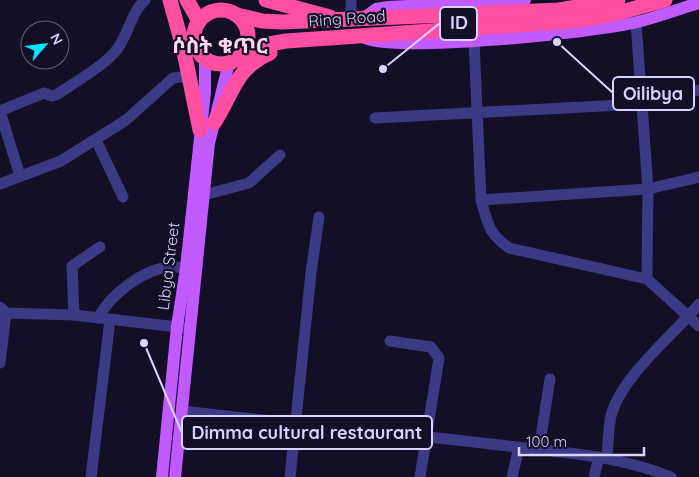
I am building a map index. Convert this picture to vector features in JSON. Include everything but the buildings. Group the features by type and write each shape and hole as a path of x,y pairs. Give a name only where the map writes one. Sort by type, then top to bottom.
{"highway":[{"path":"170,0 189,76 207,127"},
{"path":"187,0 199,21"},
{"name":"Ring Road","path":"213,0 234,13 262,21 354,23 575,21 614,14 665,0"},
{"path":"266,0 354,23"},
{"name":"Ring Road","path":"242,55 264,45 314,38 354,23 559,10 618,0"},
{"path":"217,10 234,13 247,26 246,48 242,55 228,63 220,64 206,58 200,52 194,37 199,21 210,12 217,10"},
{"path":"207,127 234,85 254,60 314,38"}],"main road":[{"path":"525,0 450,1 376,9 354,23 370,41 386,43 474,41 570,32 636,22 699,3"},
{"name":"Libya Street","path":"175,477 204,195 207,127 206,58"},
{"name":"Libya Street","path":"162,477 177,327 207,127 228,63"}],"street":[{"path":"20,176 0,111 44,93 52,96 58,94 114,54 122,42 133,14 145,0"},
{"path":"350,0 354,23"},
{"path":"636,22 640,104 648,189 647,279"},
{"path":"474,41 481,200 487,225 495,238 509,248 647,279 699,326"},
{"path":"0,184 61,161 126,120 174,78 189,76"},
{"path":"375,118 640,104 699,90"},
{"path":"96,140 123,196"},
{"path":"204,195 249,183 280,155"},
{"path":"481,200 648,189 699,176"},
{"path":"290,477 311,273 320,217"},
{"path":"74,315 72,266 100,248"},
{"path":"98,318 105,306 138,279 171,266 186,268"},
{"path":"594,477 603,458 612,415 621,392 669,335 699,304"},
{"path":"0,363 3,310 74,315 190,328"},
{"path":"91,477 110,320"},
{"path":"390,341 432,347 439,358 439,371 420,477"},
{"path":"539,450 550,378"},
{"path":"183,411 295,425 428,436 603,458 665,476"},
{"path":"512,477 519,447"}],"place":[{"name":"Oilibya","path":"557,42"},
{"name":"ID","path":"383,69"},
{"name":"Dimma cultural restaurant","path":"144,343"}],"district":[{"name":"ሶስት ቁጥር","path":"220,46"}]}
